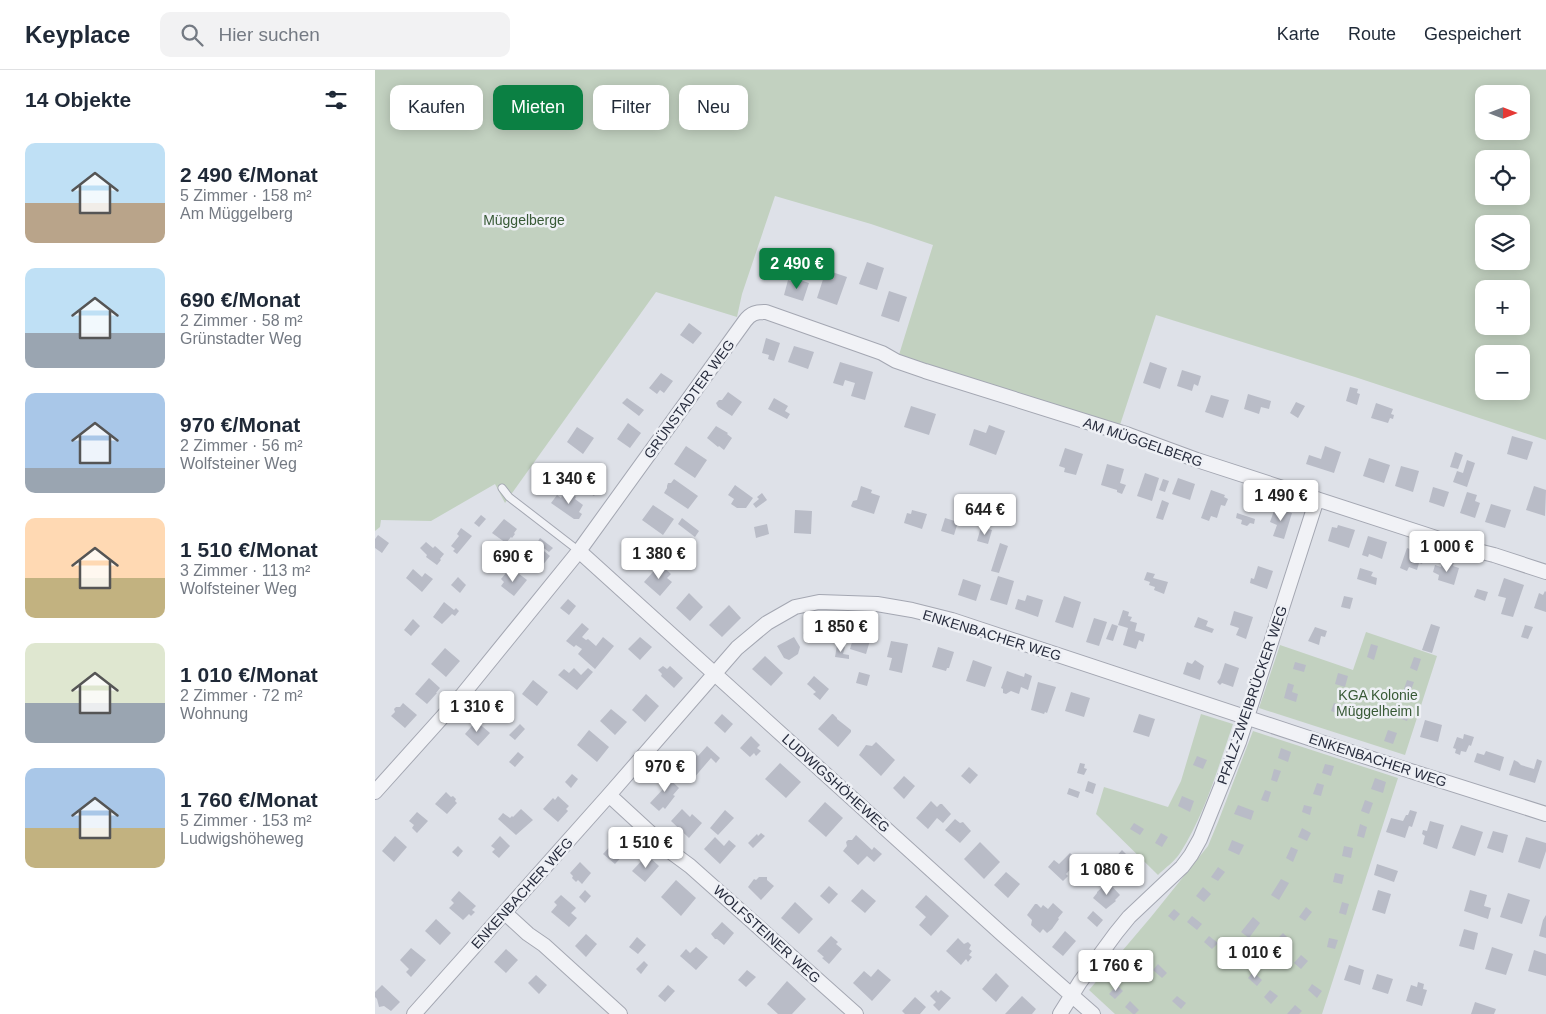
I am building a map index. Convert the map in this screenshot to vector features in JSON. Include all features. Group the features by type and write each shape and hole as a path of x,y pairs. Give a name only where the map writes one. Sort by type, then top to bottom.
{"street":[{"name":"AM MÜGGELBERG","path":"745,320 750,314 766,312 882,353 897,361 925,371 1129,435 1197,460 1470,550 1494,555 1546,572"},
{"name":"GRÜNSTADTER WEG","path":"375,792 463,694 579,550 745,320"},
{"name":"PFALZ-ZWEIBRÜCKER WEG","path":"1060,1014 1080,982 1116,933 1182,867 1200,839 1239,742 1317,499"},
{"name":"LUDWIGSHÖHEWEG","path":"579,550 1002,934 1093,1014"},
{"name":"ENKENBACHER WEG","path":"414,1014 609,796 737,648 767,623 795,607 819,602 869,604 912,610 952,620 1247,716 1354,753 1546,814"},
{"name":"WOLFSTEINER WEG","path":"609,796 856,1014"},
{"path":"505,913 544,945 620,1014"}],"lane":[{"path":"502,488 509,497 579,550"}],"green space":[{"name":"Müggelberge","path":"375,70 1546,70 1546,440 1355,377 1156,315 1119,428 898,358 933,245 871,224 775,196 742,294 737,317 656,292 505,503 495,484 431,521 381,520 380,527 375,531"},
{"name":"KGA Kolonie Müggelheim I","path":"1366,632 1437,656 1405,755 1259,708 1280,645 1353,670"},
{"path":"1201,714 1233,724 1197,823 1178,856 1158,875 1096,814 1104,787 1168,807 1181,781"},
{"name":"KGA Kolonie Müggelheim I","path":"1253,731 1398,778 1322,1014 1115,1014 1089,990 1208,846"}],"building":[{"path":"769,248 784,253 779,269 764,263"},
{"path":"867,262 884,268 877,290 859,284"},
{"path":"826,270 847,277 837,305 817,298"},
{"path":"788,280 799,284 800,280 809,283 803,301 784,295"},
{"path":"889,291 907,297 899,322 881,316"},
{"path":"689,323 702,333 693,344 680,335"},
{"path":"766,338 780,343 774,361 768,359 769,355 762,353"},
{"path":"794,346 814,352 808,369 788,362"},
{"path":"840,362 873,372 865,400 851,396 855,383 845,380 843,386 833,383"},
{"path":"1150,362 1167,368 1160,389 1143,383"},
{"path":"1182,370 1201,376 1198,386 1194,384 1192,391 1177,386"},
{"path":"661,373 673,381 664,393 660,390 657,394 649,388"},
{"path":"1350,387 1358,389 1357,393 1360,394 1357,405 1346,401"},
{"path":"728,392 742,402 732,416 718,407 716,403 722,400"},
{"path":"1248,394 1271,401 1269,409 1261,407 1259,414 1244,409"},
{"path":"1211,395 1229,400 1223,418 1205,412"},
{"path":"627,398 644,410 639,416 622,403"},
{"path":"774,398 788,406 785,411 790,414 787,419 768,409"},
{"path":"1296,402 1305,406 1298,418 1290,413"},
{"path":"1376,403 1393,409 1391,414 1394,415 1393,419 1390,418 1388,423 1371,418"},
{"path":"911,406 936,414 929,435 904,427"},
{"path":"628,423 641,433 630,448 617,439"},
{"path":"989,425 1005,431 996,455 969,445 974,429 986,433"},
{"path":"716,426 728,433 732,438 724,450 707,438"},
{"path":"577,427 594,438 583,454 567,442"},
{"path":"1512,436 1533,442 1527,460 1507,454"},
{"path":"686,446 707,460 695,478 674,464"},
{"path":"1325,446 1341,452 1334,473 1306,464 1309,455 1321,459"},
{"path":"1065,448 1083,454 1076,475 1064,472 1065,468 1059,466"},
{"path":"1455,452 1463,455 1458,469 1450,467"},
{"path":"1369,458 1390,465 1384,483 1363,476"},
{"path":"1467,460 1475,463 1467,487 1453,482 1457,471 1463,473"},
{"path":"1107,464 1124,469 1120,483 1126,485 1122,494 1117,492 1117,490 1101,485"},
{"path":"1401,466 1419,471 1413,492 1395,486"},
{"path":"584,473 601,485 594,496 576,485"},
{"path":"1145,473 1159,478 1152,501 1137,496"},
{"path":"1178,478 1195,484 1190,500 1172,494"},
{"path":"674,479 698,496 688,509 664,493 668,483 671,483"},
{"path":"1163,479 1169,481 1165,492 1159,490"},
{"path":"735,485 753,498 746,508 737,508 731,504 734,499 728,495"},
{"path":"861,486 872,490 871,493 880,496 874,514 851,506 853,501 857,500"},
{"path":"1534,486 1546,490 1545,516 1526,510"},
{"path":"1433,487 1449,492 1444,507 1429,502"},
{"path":"1211,490 1225,495 1224,497 1228,499 1225,506 1221,505 1217,518 1211,516 1209,521 1201,518"},
{"path":"564,492 568,495 570,492 583,505 579,512 582,514 579,519 574,519 551,503 557,495 561,498"},
{"path":"1467,492 1477,495 1475,501 1480,503 1475,518 1460,513"},
{"path":"762,493 767,500 756,508 753,504"},
{"path":"1162,500 1169,503 1163,520 1156,518"},
{"path":"1491,504 1511,510 1505,528 1485,522"},
{"path":"653,505 674,519 663,535 642,520"},
{"path":"1275,508 1292,513 1284,539 1273,536 1277,525 1270,522"},
{"path":"795,510 812,511 811,534 794,533"},
{"path":"912,510 927,514 922,529 904,523 907,513 911,514"},
{"path":"1237,513 1255,519 1254,524 1250,523 1247,526 1241,524 1242,520 1236,518"},
{"path":"481,515 486,519 479,527 474,523"},
{"path":"682,518 699,531 695,537 678,524"},
{"path":"945,518 958,522 954,535 941,531"},
{"path":"504,519 517,529 512,538 506,543 492,533"},
{"path":"767,524 769,534 756,538 754,527"},
{"path":"1338,525 1355,530 1349,548 1328,541 1332,527 1337,528"},
{"path":"981,527 992,530 988,544 977,541"},
{"path":"461,528 472,536 457,554 451,546 459,536 457,534"},
{"path":"378,535 389,543 382,553 375,548 375,539"},
{"path":"1368,536 1387,542 1382,559 1369,554 1368,557 1362,555"},
{"path":"540,538 553,548 549,552 537,543"},
{"path":"426,542 433,548 435,546 444,554 437,565 426,557 427,555 420,548"},
{"path":"651,542 659,548 647,560 640,553"},
{"path":"1000,543 1008,546 999,573 991,571"},
{"path":"1407,548 1422,553 1421,558 1424,559 1422,564 1419,563 1417,570 1409,567 1407,571 1400,568"},
{"path":"498,549 511,560 507,566 493,555"},
{"path":"526,549 529,549 532,554 539,557 544,551 550,556 538,571 520,556"},
{"path":"1449,561 1454,562 1453,566 1459,568 1454,585 1438,580 1439,575 1433,572 1435,565 1441,567 1442,563 1448,565"},
{"path":"660,564 671,574 667,578 672,582 660,596 644,582"},
{"path":"1258,566 1273,571 1267,589 1250,583 1251,578 1254,579"},
{"path":"1360,568 1373,572 1371,576 1377,578 1376,585 1357,579"},
{"path":"413,569 422,577 425,573 433,579 422,592 406,578"},
{"path":"514,570 527,580 514,596 501,586 504,582 501,579 506,573 510,576"},
{"path":"1147,572 1155,574 1153,578 1168,582 1164,594 1154,590 1155,587 1149,585 1150,582 1144,580"},
{"path":"998,576 1014,581 1007,605 990,600"},
{"path":"458,577 466,585 460,593 451,585"},
{"path":"1504,578 1524,585 1513,617 1501,614 1506,598 1498,596"},
{"path":"963,579 981,585 976,601 958,595"},
{"path":"1477,589 1488,592 1485,601 1474,597"},
{"path":"1545,591 1546,612 1534,608 1539,593 1543,595"},
{"path":"689,593 703,607 690,621 676,608"},
{"path":"1027,595 1043,600 1038,617 1015,609 1018,599 1025,601"},
{"path":"1064,596 1081,602 1073,628 1055,622"},
{"path":"1344,596 1353,598 1350,609 1341,607"},
{"path":"568,599 576,606 569,615 560,608"},
{"path":"444,602 454,610 456,608 459,611 455,616 452,614 442,624 433,617"},
{"path":"729,605 741,618 722,637 709,625"},
{"path":"1123,610 1129,612 1128,616 1132,617 1130,621 1137,623 1135,631 1145,634 1143,642 1139,640 1136,649 1123,645 1128,628 1118,625"},
{"path":"1234,611 1253,617 1246,639 1236,635 1239,628 1230,625"},
{"path":"1198,617 1208,621 1206,626 1214,629 1212,633 1194,627"},
{"path":"1094,618 1107,622 1099,646 1086,642"},
{"path":"413,619 420,626 411,636 404,630"},
{"path":"807,621 814,623 809,636 803,634"},
{"path":"582,623 589,629 582,637 586,640 588,639 596,646 603,637 614,646 595,669 578,654 582,649 576,645 574,647 566,641"},
{"path":"1112,624 1118,626 1113,641 1106,639"},
{"path":"1431,624 1440,627 1432,653 1422,650"},
{"path":"1525,625 1533,627 1528,639 1521,637"},
{"path":"1315,627 1327,631 1325,637 1321,636 1319,645 1308,641"},
{"path":"855,632 871,637 866,654 850,649"},
{"path":"640,637 652,647 640,660 628,649"},
{"path":"794,637 800,647 798,654 789,660 784,658 777,646"},
{"path":"891,641 908,644 902,673 889,670 892,658 887,657"},
{"path":"1371,644 1378,646 1374,660 1367,657"},
{"path":"837,645 845,647 843,654 849,655 849,659 835,657"},
{"path":"938,647 954,652 949,668 946,671 932,667"},
{"path":"445,648 460,661 446,677 431,664"},
{"path":"765,656 783,673 771,686 752,669"},
{"path":"1414,657 1421,659 1417,671 1410,668"},
{"path":"973,660 992,667 985,687 966,681"},
{"path":"1195,660 1204,666 1200,680 1183,674 1187,662 1192,664"},
{"path":"1295,662 1306,665 1304,672 1293,669"},
{"path":"1225,663 1239,668 1233,687 1222,683 1220,685 1217,682"},
{"path":"663,666 667,669 670,666 683,678 674,688 661,676 662,674 658,670"},
{"path":"574,668 581,675 588,668 593,672 577,690 558,675 564,669 569,673"},
{"path":"1007,671 1024,677 1025,673 1032,676 1028,690 1021,687 1019,694 1011,691 1006,694 1003,693 1001,688"},
{"path":"859,672 870,675 867,686 856,683"},
{"path":"1338,673 1348,676 1345,687 1335,684"},
{"path":"814,676 829,689 820,700 813,694 816,692 807,684"},
{"path":"429,678 440,688 427,704 415,694"},
{"path":"533,680 548,692 537,706 522,694"},
{"path":"1407,680 1414,682 1409,695 1403,692"},
{"path":"1038,682 1056,687 1047,713 1045,712 1044,714 1031,710"},
{"path":"1288,683 1294,685 1292,692 1298,694 1296,702 1284,698"},
{"path":"1071,692 1090,698 1084,717 1065,711"},
{"path":"646,694 659,706 645,722 632,710"},
{"path":"403,703 417,715 405,728 391,716 395,712 394,709 400,707"},
{"path":"1334,703 1344,707 1342,715 1331,711"},
{"path":"1400,706 1411,710 1407,721 1399,718 1400,712 1398,711"},
{"path":"611,709 627,722 615,735 600,721"},
{"path":"722,714 733,724 725,733 714,723"},
{"path":"832,714 851,730 838,747 818,729"},
{"path":"1139,714 1155,719 1149,737 1133,732"},
{"path":"1425,720 1442,725 1438,742 1420,737"},
{"path":"476,721 490,733 478,746 465,734"},
{"path":"520,724 525,729 515,740 509,735"},
{"path":"589,730 609,747 597,762 577,745"},
{"path":"1388,730 1397,733 1393,744 1384,741"},
{"path":"1464,734 1474,737 1471,746 1469,745 1466,752 1461,751 1460,755 1455,753 1456,749 1453,748 1457,737 1463,739"},
{"path":"751,736 760,745 757,748 761,751 756,756 754,753 750,757 740,748"},
{"path":"876,742 895,760 881,776 859,755 866,745 872,746"},
{"path":"707,746 720,758 716,763 711,758 693,779 680,767 693,751 698,756"},
{"path":"1281,748 1291,752 1288,762 1278,758"},
{"path":"1486,751 1504,757 1500,771 1474,762 1477,753 1484,755"},
{"path":"518,752 524,757 515,767 509,762"},
{"path":"1197,756 1207,760 1203,769 1193,765"},
{"path":"1537,759 1542,761 1535,783 1509,775 1514,760 1521,765 1534,769"},
{"path":"780,763 801,782 786,798 765,779"},
{"path":"1080,763 1085,764 1084,768 1087,769 1084,775 1077,773"},
{"path":"1325,764 1334,766 1331,776 1322,773"},
{"path":"969,767 978,775 970,784 961,776"},
{"path":"1274,769 1281,771 1277,782 1271,780"},
{"path":"663,773 679,788 665,809 663,807 659,811 650,803 664,788 656,781"},
{"path":"572,774 578,779 571,788 565,782"},
{"path":"904,776 915,786 904,799 893,788"},
{"path":"1375,778 1386,782 1383,793 1371,789"},
{"path":"1088,781 1096,784 1093,794 1085,791"},
{"path":"1317,783 1324,785 1321,796 1313,794"},
{"path":"1069,788 1080,792 1078,798 1067,794"},
{"path":"1265,790 1271,792 1268,802 1261,800"},
{"path":"446,792 456,799 457,803 447,814 435,804"},
{"path":"558,796 569,806 566,809 568,811 558,822 543,809 553,798 555,800"},
{"path":"1182,796 1194,801 1190,812 1178,806"},
{"path":"1365,800 1373,803 1369,814 1361,811"},
{"path":"931,801 937,807 942,804 951,814 943,823 937,818 928,829 916,818"},
{"path":"825,802 843,818 826,837 808,821"},
{"path":"1238,805 1254,811 1251,820 1234,814"},
{"path":"1304,805 1312,807 1310,815 1302,812"},
{"path":"521,809 533,820 516,835 498,819 503,813 510,818 513,817"},
{"path":"682,809 690,817 692,814 702,823 689,838 671,821"},
{"path":"725,810 734,818 718,835 710,828"},
{"path":"1410,810 1417,812 1412,827 1409,826 1405,838 1386,832 1391,818 1403,821"},
{"path":"417,812 428,821 417,833 412,828 414,825 409,821"},
{"path":"955,819 960,823 963,822 971,831 960,843 945,830"},
{"path":"1430,821 1444,825 1437,849 1423,844 1425,836 1422,834 1423,830 1427,831"},
{"path":"1134,823 1144,829 1140,835 1130,829"},
{"path":"1360,824 1367,827 1364,838 1357,836"},
{"path":"1461,825 1483,832 1475,856 1452,848"},
{"path":"1302,828 1311,833 1307,841 1298,837"},
{"path":"1493,831 1508,835 1503,853 1487,848"},
{"path":"761,833 765,836 753,848 748,843 757,834 758,836"},
{"path":"1161,833 1168,837 1162,847 1155,843"},
{"path":"856,835 872,850 874,847 882,854 874,862 867,856 858,865 843,851 847,846 846,842 852,840"},
{"path":"395,836 407,847 394,862 382,851"},
{"path":"500,836 510,846 499,858 492,852 495,849 491,846"},
{"path":"616,837 619,840 617,841 628,850 615,864 603,854"},
{"path":"715,837 724,846 729,840 736,846 720,864 704,849"},
{"path":"1526,837 1546,843 1546,851 1540,869 1518,862"},
{"path":"1232,840 1244,845 1239,855 1228,850"},
{"path":"980,842 1000,862 984,879 964,859"},
{"path":"458,846 463,851 458,857 452,852"},
{"path":"1344,846 1353,848 1351,858 1342,856"},
{"path":"1291,847 1298,850 1293,862 1286,858"},
{"path":"1122,850 1139,867 1128,878 1111,862"},
{"path":"1070,853 1078,861 1066,874 1068,876 1063,881 1048,867 1054,860 1059,864"},
{"path":"647,855 659,866 645,882 632,871"},
{"path":"580,862 591,873 582,884 578,880 576,882 570,873"},
{"path":"1377,864 1398,871 1394,882 1374,875"},
{"path":"1218,867 1225,872 1218,881 1211,877"},
{"path":"1006,872 1020,884 1008,898 994,885"},
{"path":"1335,873 1344,875 1342,884 1333,882"},
{"path":"759,877 767,877 767,880 774,886 761,900 748,887 754,879 756,880"},
{"path":"1281,879 1289,883 1279,900 1271,895"},
{"path":"676,880 696,898 681,916 661,897"},
{"path":"1108,882 1120,895 1106,909 1093,898"},
{"path":"829,886 838,894 829,904 820,896"},
{"path":"1203,887 1211,894 1204,902 1196,896"},
{"path":"862,889 876,901 865,913 851,901"},
{"path":"585,890 591,896 585,903 579,897"},
{"path":"1378,890 1391,894 1385,914 1372,910"},
{"path":"1470,890 1487,895 1484,906 1491,908 1488,919 1464,911"},
{"path":"459,891 476,906 472,910 475,912 471,916 469,914 463,920 449,908 454,903 451,900"},
{"path":"1508,893 1530,900 1522,924 1500,917"},
{"path":"561,895 576,908 571,913 577,918 569,927 551,912 557,905 554,902"},
{"path":"926,895 949,916 931,936 919,925 926,917 915,907"},
{"path":"795,902 813,919 799,934 781,918"},
{"path":"1342,902 1349,904 1346,915 1339,913"},
{"path":"1053,903 1063,912 1052,929 1047,933 1043,929 1040,933 1031,925 1032,920 1027,915 1035,904 1041,908 1043,905 1048,909"},
{"path":"1306,907 1312,912 1305,921 1299,917"},
{"path":"1174,909 1180,914 1174,921 1168,916"},
{"path":"1093,911 1103,920 1097,927 1087,918"},
{"path":"1546,915 1546,938 1539,936"},
{"path":"1192,916 1202,924 1197,930 1187,922"},
{"path":"1253,917 1260,923 1249,938 1241,932"},
{"path":"436,919 451,933 440,945 425,931"},
{"path":"722,922 734,933 724,945 711,934"},
{"path":"1464,929 1478,933 1474,950 1459,946"},
{"path":"1065,931 1076,941 1063,956 1052,947"},
{"path":"1283,933 1291,941 1285,947 1277,939"},
{"path":"586,934 597,944 586,957 575,946"},
{"path":"831,936 842,949 829,964 817,951"},
{"path":"1209,936 1218,943 1212,949 1204,942"},
{"path":"637,937 646,945 638,954 629,947"},
{"path":"958,938 964,944 968,942 971,945 969,949 972,951 969,955 972,957 968,962 966,959 961,965 946,951"},
{"path":"1329,938 1338,940 1335,949 1327,947"},
{"path":"696,947 708,957 696,970 680,956 686,949 690,953"},
{"path":"1492,947 1513,954 1506,975 1485,969"},
{"path":"411,948 426,960 411,977 406,972 409,969 400,960"},
{"path":"506,949 518,960 506,973 494,962"},
{"path":"1534,950 1546,954 1546,976 1528,971"},
{"path":"1230,951 1237,957 1231,964 1224,958"},
{"path":"1301,955 1308,961 1301,969 1294,963"},
{"path":"1140,956 1145,962 1137,971 1132,965"},
{"path":"644,961 648,965 641,974 636,969"},
{"path":"1158,964 1167,973 1162,978 1153,970"},
{"path":"1349,965 1364,970 1360,985 1344,980"},
{"path":"878,969 891,980 872,1001 853,983 864,971 871,977"},
{"path":"747,970 756,977 746,987 738,980"},
{"path":"1253,972 1262,980 1257,986 1248,978"},
{"path":"996,973 1009,986 996,1002 982,989"},
{"path":"1377,974 1393,979 1388,994 1372,989"},
{"path":"536,975 547,985 539,994 528,983"},
{"path":"787,981 806,999 792,1014 778,1014 767,1004"},
{"path":"1418,982 1424,984 1423,989 1427,990 1422,1006 1406,1001 1411,985 1417,987"},
{"path":"1312,984 1322,991 1317,998 1308,990"},
{"path":"382,985 400,1002 391,1011 384,1006 379,1007 375,997 375,992"},
{"path":"668,985 675,991 665,1002 658,996"},
{"path":"1117,985 1123,991 1115,999 1109,994"},
{"path":"936,990 938,993 941,990 951,998 939,1011 933,1005 936,1002 930,996"},
{"path":"1270,990 1278,996 1271,1004 1264,997"},
{"path":"1022,996 1036,1009 1032,1014 1005,1014"},
{"path":"1177,996 1186,1003 1181,1009 1172,1001"},
{"path":"915,997 926,1007 920,1014 905,1014 902,1011"},
{"path":"1130,1001 1139,1010 1135,1014 1125,1007"},
{"path":"1475,1002 1496,1009 1494,1014 1471,1014"},
{"path":"1295,1005 1302,1011 1299,1014 1287,1014"}]}
